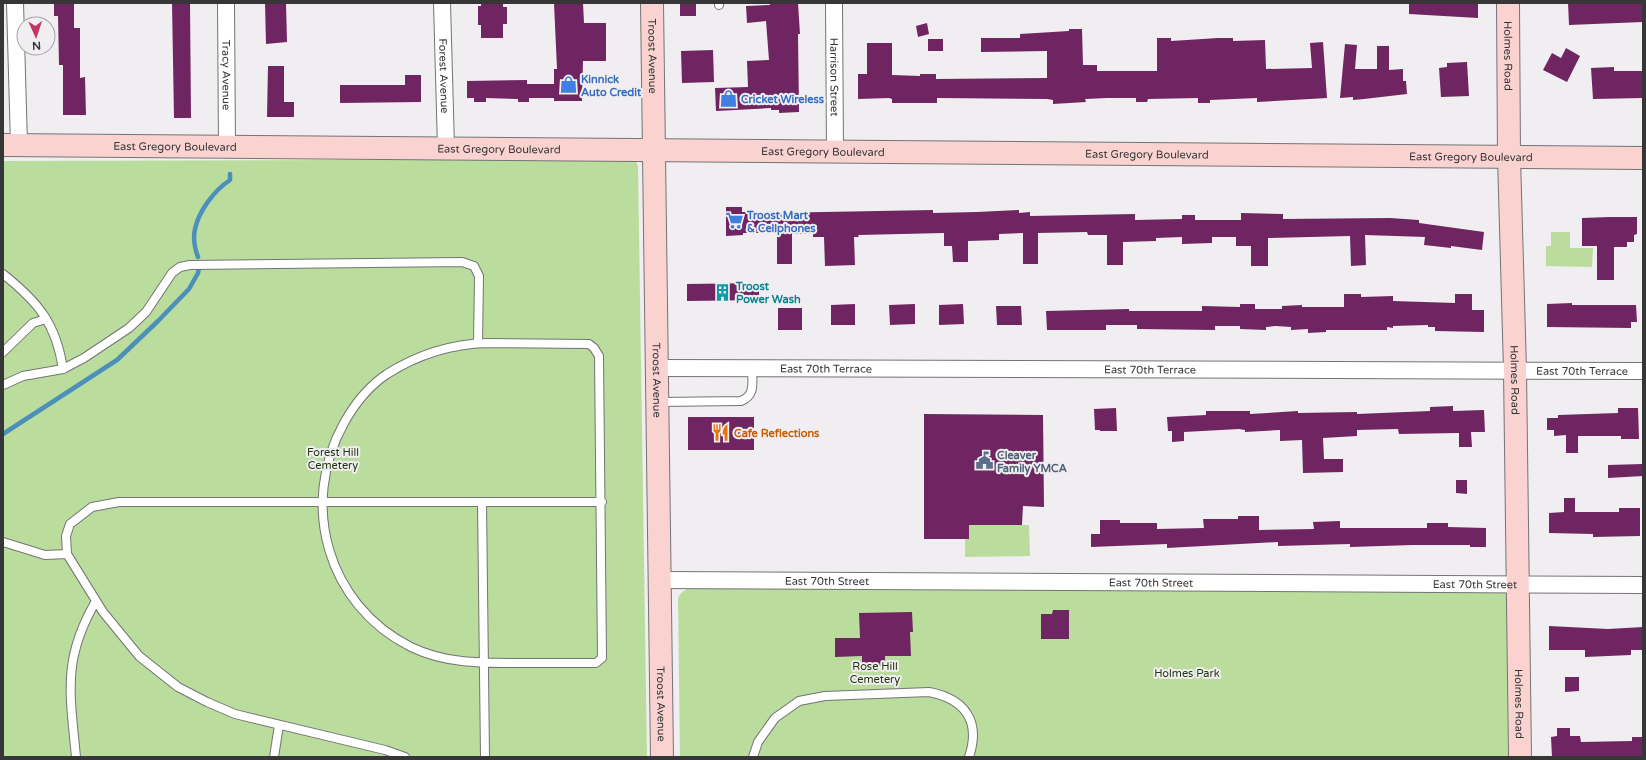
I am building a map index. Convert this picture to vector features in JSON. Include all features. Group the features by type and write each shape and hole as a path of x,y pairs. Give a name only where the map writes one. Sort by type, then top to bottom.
{"main road":[{"name":"Troost Avenue","path":"652,3 662,757"},
{"name":"Holmes Road","path":"1508,3 1509,157 1515,370 1520,757"},
{"name":"East Gregory Boulevard","path":"11,145 1643,158"}],"street":[{"path":"11,145 15,3"},
{"name":"Tracy Avenue","path":"226,3 227,147"},
{"name":"Forest Avenue","path":"442,3 446,148"},
{"name":"Harrison Street","path":"834,3 835,152"},
{"name":"East 70th Terrace","path":"657,368 1643,371"},
{"name":"East 70th Street","path":"660,580 1643,585"}],"lane":[{"path":"3,385 23,376 63,369 84,358 129,328 146,312 172,273 180,267 190,265 462,262 474,266 479,276 478,343"},
{"path":"3,274 36,303 60,347 63,369"},
{"path":"3,352 33,323 46,319"},
{"path":"478,343 589,344 594,348 599,356 602,502 602,658 596,663 484,663 455,661 412,648 390,635 373,621 345,587 325,539 322,502 323,481 338,434 351,410 368,391 386,375 431,352 456,345 478,343"},
{"path":"657,402 741,401 748,398 752,394 752,368"},
{"path":"405,757 378,748 235,714 178,687 139,656 121,635 96,601 67,554 66,536 70,524 92,507 119,502 602,502"},
{"path":"482,502 485,757"},
{"path":"3,542 45,556 67,554"},
{"path":"76,757 70,700 70,677 79,634 96,601"},
{"path":"753,757 758,742 775,718 799,701 825,696 929,692 946,695 960,705 972,722 974,736 969,757"},
{"path":"274,757 279,725"}],"green space":[{"name":"Forest Hill Cemetery","path":"632,159 636,161 638,166 647,757 3,757 3,161"},
{"path":"1551,232 1570,232 1570,248 1593,248 1592,267 1546,266 1546,246 1551,246"},
{"path":"969,525 1029,525 1030,556 965,557 965,539 969,538"},
{"path":"1071,588 1507,592 1508,757 680,757 678,598 681,593 687,589"}],"building":[{"path":"54,3 74,3 74,28 80,28 80,78 85,77 86,115 63,115 63,65 59,65 58,16 54,16"},
{"path":"172,3 190,3 191,118 174,118"},
{"path":"265,3 286,3 287,42 266,44"},
{"path":"481,3 503,3 503,7 507,7 507,24 503,24 503,38 481,38 481,25 478,25 478,6 481,6"},
{"path":"554,3 583,3 584,23 606,23 606,61 583,61 582,101 554,101 554,98 529,98 529,102 518,102 518,99 486,98 486,102 474,102 474,98 467,98 467,81 527,80 527,84 554,84 554,69 557,69"},
{"path":"680,3 696,3 696,16 680,16"},
{"path":"770,3 798,3 800,34 798,34 799,112 779,113 779,110 771,110 771,108 716,111 715,88 748,87 747,61 769,60 766,21 747,23 746,6 770,5"},
{"path":"1409,3 1478,3 1478,18 1409,14"},
{"path":"1568,3 1643,3 1643,22 1569,25"},
{"path":"927,23 929,34 918,37 916,26"},
{"path":"1069,29 1082,29 1083,65 1097,65 1097,71 1157,71 1157,38 1171,38 1171,41 1218,38 1233,38 1233,41 1265,40 1266,69 1312,68 1310,43 1323,42 1327,98 1257,102 1257,98 1210,100 1210,103 1198,103 1198,98 1148,99 1147,102 1136,102 1136,98 1107,98 1085,99 1086,102 1053,104 1053,100 1047,99 937,98 937,103 892,103 892,99 889,98 858,99 858,74 867,74 867,43 892,43 892,75 920,76 920,74 936,74 936,79 1047,78 1047,51 981,52 981,38 1020,38 1020,34 1069,31"},
{"path":"928,39 943,39 943,51 928,51"},
{"path":"1345,44 1357,45 1355,69 1377,69 1377,46 1389,46 1389,70 1403,69 1403,81 1406,81 1407,94 1353,100 1353,97 1340,98"},
{"path":"1566,48 1580,56 1567,82 1543,70 1552,53 1561,58"},
{"path":"713,50 714,82 682,83 681,51"},
{"path":"1467,62 1469,96 1441,97 1439,68 1447,67 1447,63"},
{"path":"268,66 284,66 284,102 294,102 294,117 267,117"},
{"path":"1614,67 1614,71 1643,71 1643,98 1593,99 1591,68"},
{"path":"405,75 421,75 421,102 340,103 340,85 405,85"},
{"path":"726,207 742,207 742,212 769,213 933,210 933,213 1019,210 1019,213 1030,212 1030,216 1135,214 1135,220 1182,219 1182,215 1195,215 1195,220 1241,220 1241,213 1283,214 1283,219 1390,218 1419,220 1419,223 1484,232 1482,250 1451,246 1451,248 1424,245 1425,237 1365,235 1366,265 1351,266 1350,236 1268,238 1268,266 1251,266 1251,246 1236,246 1236,237 1212,237 1212,243 1182,244 1182,237 1156,238 1156,241 1123,242 1123,265 1107,265 1107,235 1088,235 1087,232 1038,233 1038,264 1023,264 1023,233 999,234 999,240 968,241 968,262 953,262 952,246 944,246 944,233 858,235 859,237 854,237 855,265 825,266 824,237 813,237 813,234 792,234 792,264 777,264 777,233 743,233 743,235 726,236"},
{"path":"1637,217 1637,234 1634,235 1634,242 1627,242 1627,247 1614,247 1614,280 1597,280 1597,246 1582,246 1582,218"},
{"name":"Troost Power Wash","path":"759,283 759,300 687,301 687,284"},
{"path":"1344,294 1361,294 1361,297 1393,296 1393,301 1455,303 1455,294 1472,294 1472,310 1484,310 1484,332 1435,331 1435,327 1428,327 1428,325 1393,326 1393,328 1387,327 1387,330 1326,330 1326,332 1308,333 1308,329 1291,330 1291,327 1276,326 1266,327 1266,330 1240,329 1240,326 1215,326 1215,330 1137,329 1137,325 1106,325 1106,330 1047,330 1046,311 1129,309 1129,311 1202,311 1202,306 1240,307 1240,304 1255,304 1255,309 1282,309 1282,306 1302,305 1302,307 1344,307"},
{"path":"1572,303 1572,305 1636,305 1637,322 1631,322 1631,328 1547,327 1547,304"},
{"path":"855,304 855,325 831,325 831,305"},
{"path":"915,304 915,324 890,325 889,305"},
{"path":"963,304 964,324 939,325 939,305"},
{"path":"996,306 1021,306 1022,325 997,325"},
{"path":"778,308 802,308 802,330 778,330"},
{"path":"1453,406 1453,411 1484,410 1485,432 1471,432 1472,447 1459,447 1459,433 1399,434 1398,429 1357,430 1357,436 1323,438 1324,459 1343,459 1343,472 1303,473 1302,440 1280,441 1280,430 1245,432 1245,430 1239,429 1184,432 1184,441 1172,442 1172,431 1168,431 1167,417 1206,415 1206,411 1250,411 1250,414 1298,411 1298,413 1357,412 1357,414 1430,411 1430,407"},
{"path":"1116,408 1117,431 1095,430 1094,409"},
{"path":"1618,408 1638,408 1639,439 1621,439 1621,436 1578,436 1578,453 1566,453 1566,435 1554,436 1554,430 1547,430 1547,418 1558,418 1558,415 1618,413"},
{"name":"Cleaver Family YMCA","path":"924,414 1043,415 1044,507 1023,506 1022,525 969,525 969,539 924,539"},
{"name":"Cafe Reflections","path":"688,417 754,417 754,450 688,450"},
{"path":"1643,464 1643,476 1608,478 1608,465"},
{"path":"1456,480 1467,480 1467,494 1456,493"},
{"path":"1564,498 1575,498 1575,512 1619,512 1619,508 1640,508 1640,536 1593,537 1593,534 1549,533 1549,513 1564,512"},
{"path":"1238,516 1259,516 1259,530 1314,529 1313,522 1340,521 1340,528 1427,528 1427,523 1448,523 1448,527 1486,528 1486,547 1470,547 1470,545 1413,545 1350,547 1350,544 1278,546 1278,542 1167,548 1167,544 1091,547 1091,534 1100,534 1100,520 1120,520 1120,523 1157,523 1157,529 1204,528 1203,519 1238,519"},
{"path":"1053,610 1069,610 1069,639 1041,639 1041,614 1052,614"},
{"path":"912,612 913,632 910,632 911,656 885,656 885,666 862,667 862,656 835,657 835,638 860,638 859,613"},
{"path":"1549,626 1608,629 1643,627 1643,650 1631,650 1631,655 1585,657 1585,650 1549,650"},
{"path":"1565,677 1579,677 1579,691 1565,692"},
{"path":"1557,728 1570,728 1570,736 1580,736 1581,742 1632,741 1632,737 1643,737 1643,756 1552,757 1551,737 1557,736"}],"waterway":[{"path":"198,257 194,240 194,232 197,222 208,201 224,184 230,180 230,174"},
{"path":"3,434 117,360 189,289 198,273 199,268"}],"place":[{"name":"Kinnick Auto Credit","path":"568,85"},
{"name":"Cricket Wireless","path":"728,99"},
{"name":"Troost Mart & Cellphones","path":"734,221"},
{"name":"Troost Power Wash","path":"723,292"},
{"name":"Cafe Reflections","path":"721,433"},
{"name":"Cleaver Family YMCA","path":"984,461"}],"park label":[{"name":"Rose Hill Cemetery","path":"875,672"},
{"name":"Holmes Park","path":"1187,673"}]}
